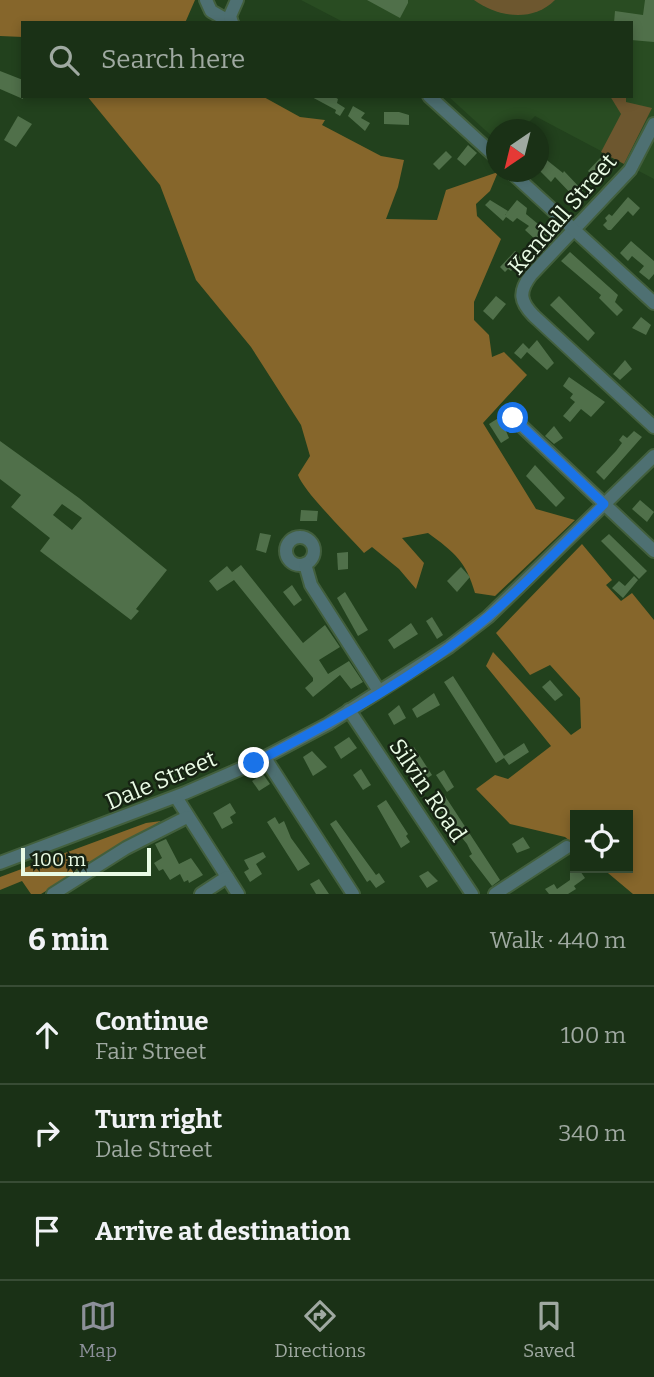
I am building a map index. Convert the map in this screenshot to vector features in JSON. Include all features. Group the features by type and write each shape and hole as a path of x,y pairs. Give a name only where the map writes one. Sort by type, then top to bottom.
{"street":[{"path":"206,0 211,11 228,21"},
{"path":"231,21 230,16 237,0"},
{"path":"431,98 486,148"},
{"name":"Kendall Street","path":"654,124 630,170 531,275 521,294 523,303 534,316 654,427"},
{"path":"523,182 651,295"},
{"path":"513,418 654,551"},
{"name":"Dale Street","path":"0,863 176,797 265,758 349,710 449,647 488,617 654,456"},
{"path":"305,564 311,585 379,691"},
{"name":"Silvin Road","path":"349,710 472,894"},
{"path":"265,758 353,894"},
{"path":"176,797 238,894"},
{"path":"53,894 102,862 187,817"},
{"path":"495,894 567,847"},
{"path":"201,894 227,877"}],"shaded area":[{"path":"0,0 195,0 186,21 21,21 21,37 0,36"},
{"path":"301,0 654,0 654,179 549,123 549,119 535,116 532,119 486,119 486,131 450,98 633,98 633,21 341,21"},
{"path":"474,0 555,0 536,12 515,15 504,14"},
{"path":"89,98 266,98 300,117 325,120 322,125 381,156 404,160 398,187 386,219 437,220 446,190 486,176 486,182 494,182 490,191 476,204 477,216 501,239 474,302 474,320 489,335 492,357 504,352 527,375 483,423 536,509 575,520 495,596 475,593 468,573 458,558 428,533 402,538 424,563 416,589 399,569 372,547 364,553 302,482 298,475 310,456 301,425 251,347 196,280 160,185"},
{"path":"611,98 626,98 626,102 652,108 624,164 601,152 621,114"},
{"path":"582,544 612,580 606,585 621,601 632,593 654,620 654,894 633,894 608,873 633,873 633,810 570,810 570,841 565,837 510,824 476,789 495,775 508,779 551,746 486,666 493,652 571,735 581,728 580,698 550,665 530,675 496,633"},
{"path":"161,821 41,894 31,894 22,881 0,890 0,877 146,823"}],"building":[{"path":"367,0 408,0 408,3 400,18"},
{"path":"645,0 654,0 654,42 633,40 633,21 614,21 615,11 643,15"},
{"path":"0,71 21,79 23,99 0,89"},
{"path":"314,98 336,98 337,103 345,108 340,116 335,113 336,110"},
{"path":"353,106 365,113 361,118 370,123 365,131 348,116"},
{"path":"384,112 409,115 409,125 384,124"},
{"path":"18,116 32,124 16,147 4,140"},
{"path":"468,145 477,153 465,166 457,159"},
{"path":"446,151 452,157 439,170 433,164"},
{"path":"603,155 611,164 597,180 588,171"},
{"path":"549,162 563,173 564,171 583,191 576,199 555,177 551,182"},
{"path":"628,197 640,208 633,216 628,211 608,230 603,225 607,221 605,218 609,214 612,216"},
{"path":"490,200 508,211 505,215 517,200 527,208 526,214 549,233 540,243 525,230 529,226 517,218 513,222 506,217 503,221 485,205"},
{"path":"631,241 654,261 654,274 649,280 639,272 644,266 632,256 628,261 620,253"},
{"path":"515,251 523,258 511,271 508,269 505,272 500,267"},
{"path":"570,252 618,295 615,302 623,310 617,316 599,298 601,295 561,261"},
{"path":"496,296 506,304 493,320 483,311"},
{"path":"559,296 595,333 588,341 550,305"},
{"path":"641,317 651,325 646,335 632,328"},
{"path":"537,340 554,363 547,370 527,352 521,359 514,353 523,343 529,349"},
{"path":"625,360 632,369 620,380 613,374"},
{"path":"569,377 605,402 591,417 581,409 570,422 563,416 575,402 570,398 573,394 563,386"},
{"path":"500,417 509,438 501,443 489,424"},
{"path":"554,426 563,438 554,444 545,436"},
{"path":"634,431 642,437 604,480 596,472 622,443 619,440 623,435 627,438"},
{"path":"0,441 79,498 167,570 136,609 139,611 131,620 40,551 50,538 11,507 21,495 0,479","holes":["62,504 82,518 72,530 53,515"]},
{"path":"535,465 565,498 556,507 526,476"},
{"path":"640,500 654,512 647,522 632,509"},
{"path":"301,510 318,511 317,521 300,521"},
{"path":"260,533 271,535 266,553 256,550"},
{"path":"609,534 647,571 639,579 601,541"},
{"path":"348,552 348,569 338,570 337,553"},
{"path":"241,565 303,643 325,625 340,647 319,660 328,674 349,661 363,682 351,689 340,675 313,697 305,688 313,678 234,580 217,591 209,581 227,566 232,572"},
{"path":"461,567 470,577 457,592 447,581"},
{"path":"634,576 638,580 623,598 612,588 619,581 625,586"},
{"path":"292,585 302,600 294,606 283,592"},
{"path":"345,592 368,630 358,636 337,598"},
{"path":"432,617 443,635 437,639 426,621"},
{"path":"411,623 418,634 394,649 388,640"},
{"path":"453,676 504,756 524,743 529,752 509,765 504,758 496,763 444,682"},
{"path":"550,680 563,695 555,701 542,687"},
{"path":"434,693 440,705 417,718 412,709"},
{"path":"399,705 406,718 394,725 388,714"},
{"path":"349,737 357,748 341,759 334,747"},
{"path":"414,747 432,775 423,781 406,758 405,752"},
{"path":"312,751 327,767 313,776 303,757"},
{"path":"361,769 371,785 363,790 353,775"},
{"path":"444,770 454,787 447,792 436,775"},
{"path":"263,774 270,784 259,791 252,781"},
{"path":"445,796 500,880 492,886 469,856 472,854 467,844 438,808 440,806 437,801"},
{"path":"386,800 408,834 406,836 410,842 401,848 377,806"},
{"path":"230,803 236,813 230,817 233,823 222,829 213,813"},
{"path":"275,817 279,824 284,821 291,838 310,864 298,871 267,822"},
{"path":"336,820 376,875 379,873 385,882 376,888 370,880 367,882 330,824"},
{"path":"523,837 530,848 517,853 512,844"},
{"path":"166,839 179,864 191,858 203,875 189,883 188,880 184,882 180,874 170,880 163,869 159,871 154,863 162,858 155,844"},
{"path":"263,852 266,857 256,864 262,874 250,882 244,872 249,869 244,860"},
{"path":"428,871 438,881 427,888 419,876"},
{"path":"570,873 582,873 585,878 568,894 549,894 545,889 554,884 557,889 570,880"},
{"path":"319,879 329,894 316,894 310,884"}],"route":[{"path":"254,763 315,731 449,647 488,617 604,504 513,418"}]}
